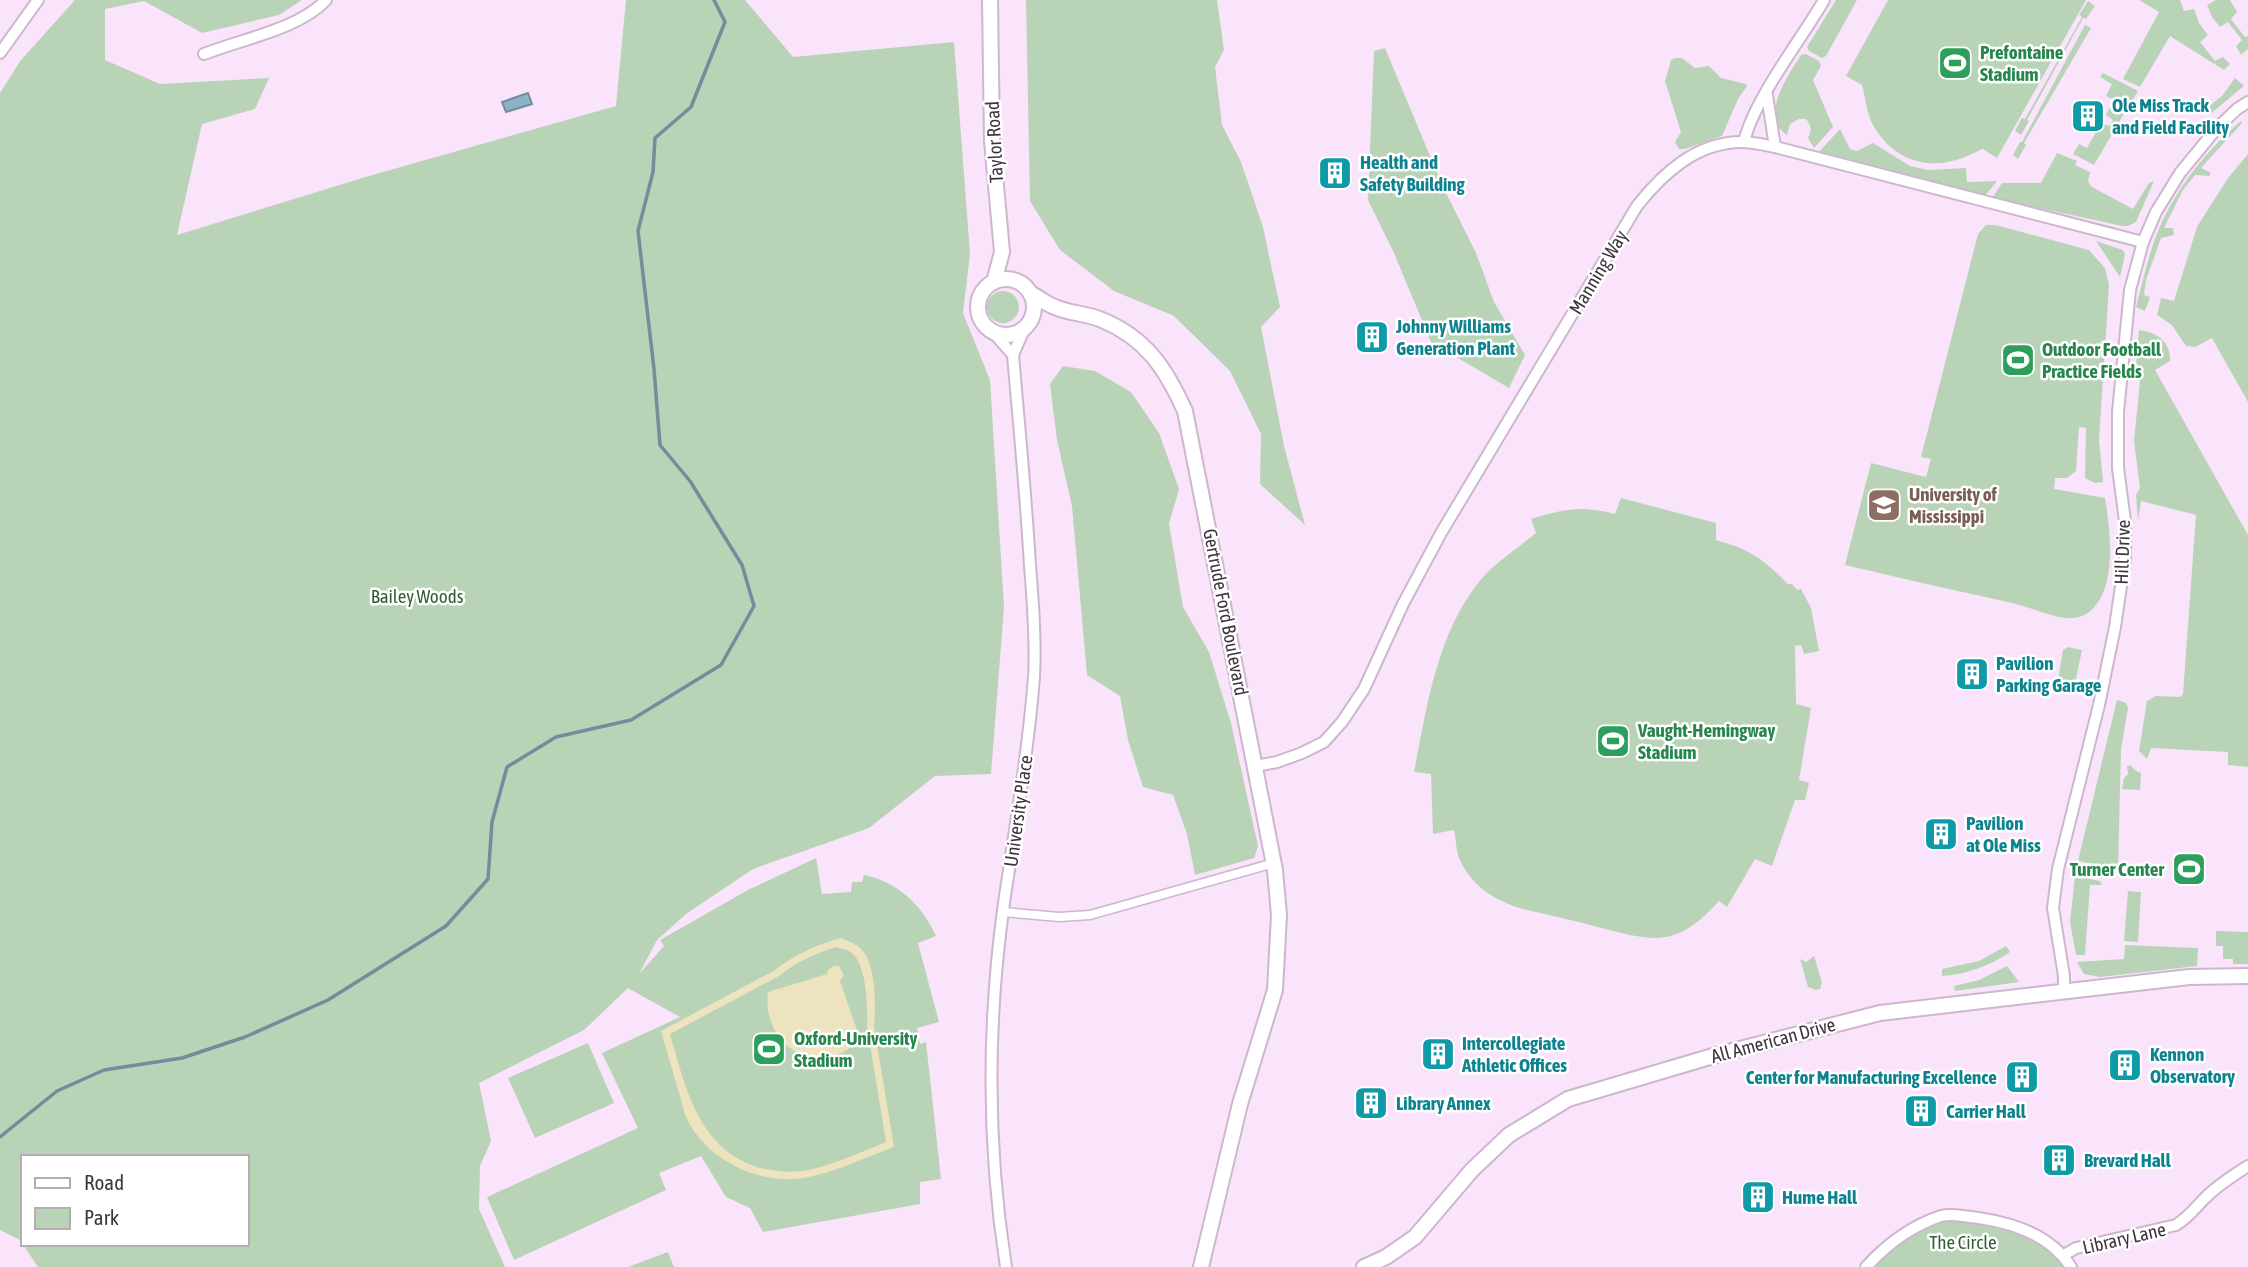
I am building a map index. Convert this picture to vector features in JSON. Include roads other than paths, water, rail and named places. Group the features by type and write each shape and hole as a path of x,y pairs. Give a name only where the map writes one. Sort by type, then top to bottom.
{"street":[{"path":"0,53 38,0"},
{"path":"204,54 237,41 275,31 305,16 326,0"},
{"name":"Taylor Road","path":"990,0 992,141 1002,252 994,282"},
{"path":"1744,142 1746,132 1767,92 1824,0"},
{"path":"1767,92 1775,147"},
{"name":"Hill Drive","path":"2064,991 2053,908 2068,820 2099,705 2121,590 2125,521 2118,468 2118,412 2130,290 2143,242 2179,173 2217,128 2248,102"},
{"name":"Manning Way","path":"1256,766 1277,762 1324,742 1342,722 1364,689 1403,604 1441,533 1637,206 1658,180 1676,165 1700,152 1730,143 1744,142 1775,147 2143,242"},
{"path":"1002,252 1026,288 1034,308 1029,321"},
{"path":"1013,355 981,318 978,310 982,293 994,282 1003,279 1026,288"},
{"name":"Gertrude Ford Boulevard","path":"1026,288 1054,307 1101,319 1129,334 1157,360 1170,378 1185,411 1274,863 1279,915 1275,990 1240,1104 1201,1267"},
{"path":"992,331 1009,334 1054,307"},
{"name":"University Place","path":"1006,1267 993,1150 990,1073 1003,912 1029,734 1034,673 1029,539 1013,355 1029,321"},
{"path":"1003,912 1059,917 1090,915 1274,863"},
{"name":"All American Drive","path":"1364,1267 1386,1257 1415,1237 1472,1170 1509,1135 1568,1099 1845,1020 1880,1013 2189,977 2248,976"},
{"name":"Library Lane","path":"2064,1255 2076,1248 2176,1225 2189,1217 2224,1181 2248,1166"},
{"path":"1866,1267 1902,1234 1944,1215 1983,1217 2024,1229 2052,1244 2064,1255 2071,1267"}],"water":[{"path":"528,93 532,104 506,112 502,102"}],"waterway":[{"path":"0,1137 57,1091 104,1070 182,1058 245,1037 328,1000 446,926 488,879 492,822 507,767 556,737 631,720 721,665 754,606 742,565 690,481 660,445 638,231 653,172 655,138 691,107 725,22 714,0"}],"place":[{"name":"Prefontaine Stadium","path":"1955,63"},
{"name":"Ole Miss Track and Field Facility","path":"2088,116"},
{"name":"Health and Safety Building","path":"1335,173"},
{"name":"Johnny Williams Generation Plant","path":"1372,337"},
{"name":"Outdoor Football Practice Fields","path":"2018,360"},
{"name":"University of Mississippi","path":"1884,505"},
{"name":"Pavilion Parking Garage","path":"1972,674"},
{"name":"Vaught-Hemingway Stadium","path":"1613,741"},
{"name":"Pavilion at Ole Miss","path":"1941,834"},
{"name":"Turner Center","path":"2189,869"},
{"name":"Oxford-University Stadium","path":"769,1049"},
{"name":"Intercollegiate Athletic Offices","path":"1438,1054"},
{"name":"Kennon Observatory","path":"2125,1065"},
{"name":"Center for Manufacturing Excellence","path":"2022,1077"},
{"name":"Library Annex","path":"1371,1103"},
{"name":"Carrier Hall","path":"1921,1111"},
{"name":"Brevard Hall","path":"2059,1160"},
{"name":"Hume Hall","path":"1758,1197"}],"park label":[{"name":"Bailey Woods","path":"417,596"},
{"name":"The Circle","path":"1963,1242"}]}
